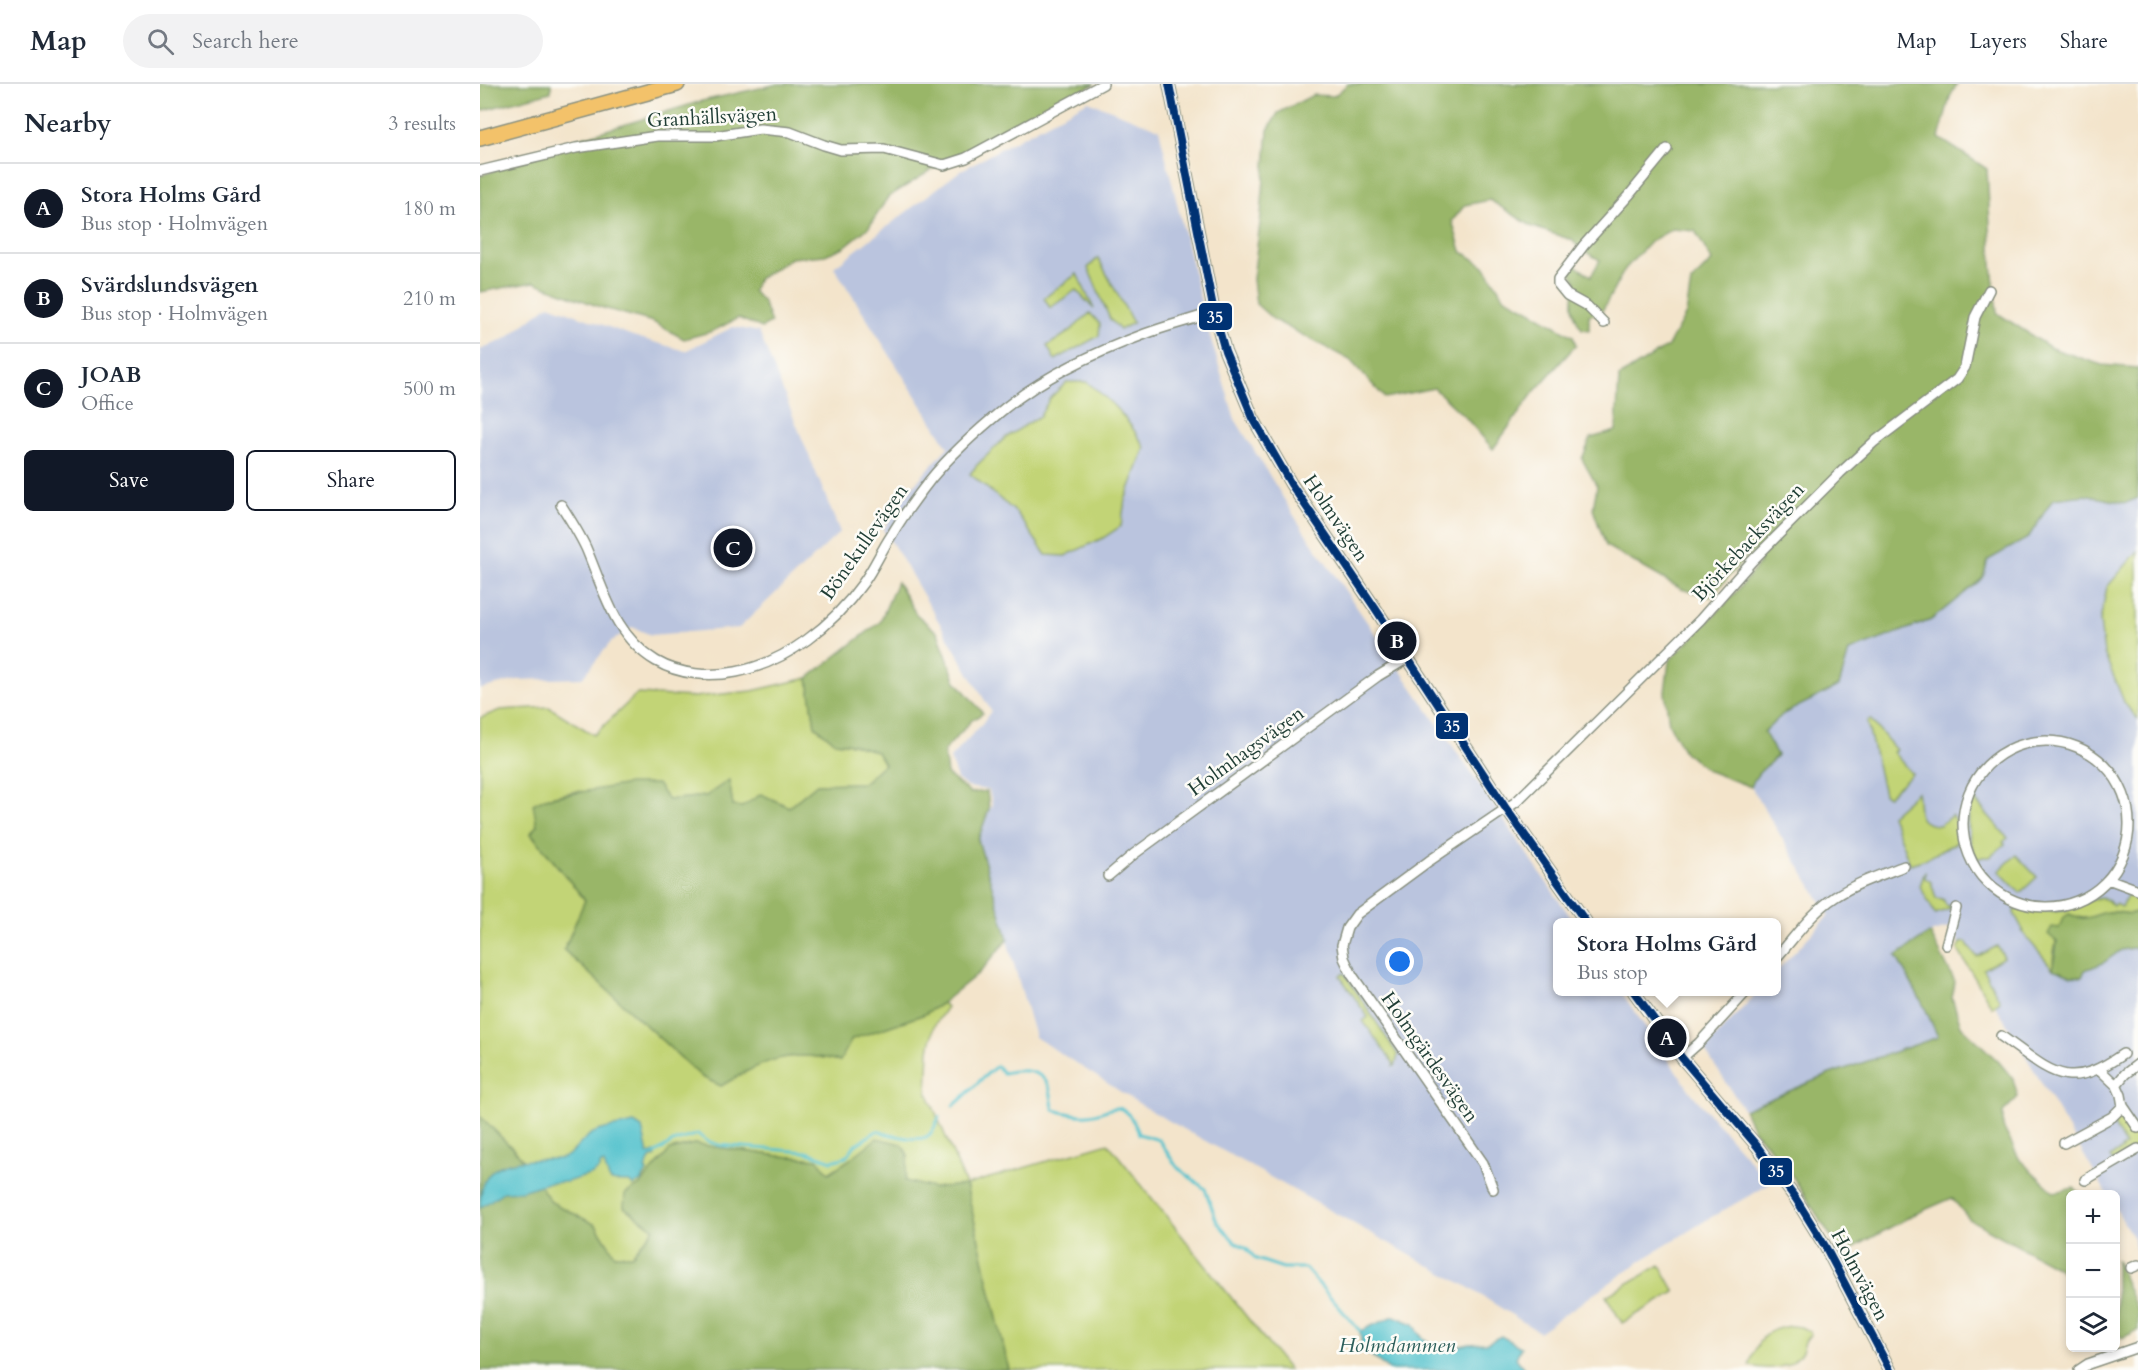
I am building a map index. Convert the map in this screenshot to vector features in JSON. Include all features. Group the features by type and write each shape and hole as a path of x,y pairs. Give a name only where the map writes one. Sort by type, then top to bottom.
{"highway":[{"path":"480,138 677,84"}],"street":[{"name":"Granhällsvägen","path":"480,171 599,144 657,136 715,136 760,129 790,132 841,150 884,149 930,162 952,164 1103,84"},
{"name":"Holmvägen","path":"1169,84 1214,312 1238,386 1267,445 1505,807 1583,918"},
{"path":"1604,324 1587,306 1563,291 1558,284 1558,279 1579,251 1667,149"},
{"name":"Björkebacksvägen","path":"1505,807 1516,802 1700,620 1752,561 1840,473 1874,442 1957,379 1965,367 1975,316 1989,290"},
{"name":"Bönekullevägen","path":"561,505 586,549 615,619 623,631 643,651 665,665 695,674 713,675 743,670 775,658 802,643 837,614 862,584 891,536 931,479 971,438 1008,406 1044,381 1093,355 1145,334 1214,312"},
{"name":"Holmhagsvägen","path":"1108,876 1134,854 1378,676 1408,658"},
{"path":"2038,741 2064,743 2082,749 2098,759 2115,778 2126,801 2133,828 2121,858 2108,879 2088,895 2064,905 2039,907 2020,903 2003,895 1983,878 1968,851 1963,816 1975,780 1992,760 2014,747 2038,741"},
{"name":"Holmgärdesvägen","path":"1493,1190 1483,1163 1359,986 1344,958 1342,945 1347,928 1364,908 1505,807"},
{"path":"1781,952 1811,918 1834,897 1904,866"},
{"path":"2108,879 2138,890"},
{"path":"1946,945 1956,908"},
{"name":"Holmvägen","path":"1637,996 1682,1058 1757,1146 1801,1207 1828,1251 1890,1370"},
{"path":"1682,1058 1742,996"},
{"path":"2001,1036 2057,1072 2076,1076 2099,1069 2123,1054"},
{"path":"2116,1085 2138,1064"},
{"path":"2099,1069 2116,1085 2123,1106 2138,1128"},
{"path":"2064,1143 2112,1117 2123,1106"},
{"path":"2085,1180 2138,1149"},
{"path":"2079,1370 2088,1364 2135,1348"}],"shaded area":[{"path":"1088,101 1159,129 1206,323 1235,419 1298,522 1571,918 1553,918 1553,996 1624,996 1693,1095 1770,1184 1650,1255 1539,1332 1466,1286 1146,1108 1035,1037 978,840 992,804 989,790 967,787 957,779 950,758 991,711 883,530 906,494 948,447 834,267 960,171"},
{"path":"549,305 633,336 685,351 733,327 759,332 840,532 739,628 651,635 632,627 611,642 582,678 517,680 480,689 480,350 507,338"},
{"path":"2084,495 2126,503 2138,498 2138,1266 2134,1240 2120,1216 2120,1190 2105,1190 1976,975 1951,927 1930,933 1925,1008 1939,1037 1830,1074 1744,1110 1704,1049 1754,996 1781,996 1781,967 1829,915 1751,787 1755,774 1772,762 1764,732 1783,714 1839,686 1849,651 1931,620 1988,560 2028,538 2053,499"}],"green space":[{"path":"480,84 551,84 551,92 480,111"},
{"path":"778,84 1095,84 949,159 888,197 869,227 844,247 825,255 791,258 758,279 753,291 763,302 771,323 762,328 738,318 713,331 684,339 653,322 600,307 534,282 480,292 480,176 577,139 702,101"},
{"path":"1348,84 1957,84 1950,97 1939,138 1987,169 1997,313 2051,348 2102,365 2138,368 2138,498 2126,503 2084,495 2053,499 2028,538 1988,560 1983,578 1931,620 1849,651 1839,686 1783,714 1764,732 1777,755 1759,773 1751,787 1709,771 1684,752 1669,724 1665,692 1669,661 1730,599 1760,563 1758,549 1745,558 1711,597 1681,589 1606,546 1593,509 1597,486 1582,459 1591,438 1616,431 1619,377 1668,346 1686,314 1691,282 1712,261 1695,231 1672,229 1651,241 1625,269 1601,313 1589,315 1589,330 1582,329 1574,312 1573,295 1576,282 1571,272 1576,266 1591,276 1600,260 1580,249 1572,240 1533,227 1490,200 1465,205 1452,221 1461,251 1484,266 1505,298 1573,336 1576,345 1534,392 1493,449 1466,418 1434,388 1385,398 1350,360 1274,320 1256,304 1253,279 1268,130 1278,113 1313,95 1334,96"},
{"path":"1098,258 1133,323 1120,330 1110,319 1088,268"},
{"path":"1077,274 1094,309 1076,290 1050,308 1044,298"},
{"path":"1090,313 1100,324 1099,336 1055,360 1047,346 1069,332"},
{"path":"1067,382 1087,382 1096,389 1126,420 1145,448 1125,500 1121,526 1103,538 1065,556 1046,555 1017,513 970,474 1005,438 1040,416 1050,398"},
{"path":"2138,551 2138,719 2125,704 2104,653 2100,621 2107,587"},
{"path":"897,582 916,614 938,633 955,680 983,713 971,721 944,751 947,774 970,793 987,791 989,809 978,840 1008,939 980,972 942,1003 925,1014 852,1039 840,1061 822,1057 791,1056 764,1063 721,1086 702,1077 564,950 585,900 531,833 537,825 533,804 545,798 629,784 657,784 668,800 706,796 729,780 733,806 742,807 761,794 789,807 817,784 863,783 884,764 877,752 853,744 835,742 815,726 808,678 880,622"},
{"path":"808,678 815,726 835,742 853,744 877,752 884,764 863,783 817,784 789,807 761,794 742,807 733,806 729,781 706,796 668,800 577,791 545,798 534,804 537,826 531,834 585,900 564,950 702,1077 721,1086 764,1063 791,1056 822,1057 840,1061 852,1039 925,1014 942,1003 947,1007 934,1026 929,1050 927,1092 966,1185 933,1188 904,1181 908,1155 849,1160 829,1173 817,1159 694,1144 670,1150 640,1185 625,1208 654,1229 632,1255 615,1255 596,1225 551,1202 519,1155 480,1116 480,718 500,710 549,707 594,735 637,694 694,697 752,691"},
{"path":"1870,719 1896,750 1893,752 1912,774 1888,796 1884,794 1867,722"},
{"path":"1917,792 1921,819 1940,825 1952,815 1960,826 1961,840 1926,859 1910,864 1891,815"},
{"path":"1973,798 2008,838 2003,842 2005,844 1990,857 1977,859 1971,844 1969,813"},
{"path":"2016,855 2037,877 2020,893 1999,871"},
{"path":"1925,871 1925,878 1931,882 1936,898 1943,899 1946,905 1951,907 1950,909 1935,914 1920,886"},
{"path":"2124,889 2138,893 2137,913 2110,912 2088,918 2069,914 2059,931 2053,969 2022,932 2014,913 2014,910 2018,909 2061,911 2097,898 2103,898 2113,906 2115,904 2121,907 2128,895"},
{"path":"2138,911 2138,947 2121,950 2103,963 2085,970 2082,977 2071,976 2053,969 2057,942 2048,934 2052,927 2059,928 2063,918 2069,914 2087,918 2104,913 2131,914"},
{"path":"1930,933 1955,982 1952,998 1961,1026 1999,1062 2013,1079 2018,1097 2003,1112 2003,1127 2020,1160 2054,1192 2074,1188 2076,1190 2066,1190 2066,1277 2058,1268 1969,1219 1952,1198 1913,1215 1842,1254 1784,1163 1754,1131 1744,1110 1830,1074 1938,1037 1925,1008 1896,956"},
{"path":"1966,942 1977,957 1997,946 2004,957 1983,969 2000,1001 1992,1007 1958,950 1961,943"},
{"path":"1344,973 1398,1055 1395,1066 1363,1021 1368,1017 1340,976"},
{"path":"2122,1112 2138,1133 2138,1146 2113,1161 2110,1157 2125,1146 2113,1123"},
{"path":"480,1116 519,1155 551,1202 596,1225 615,1255 632,1255 654,1229 624,1207 625,1194 640,1185 670,1150 694,1144 817,1159 829,1173 877,1138 902,1144 908,1155 905,1181 933,1188 966,1185 1009,1370 480,1370"},
{"path":"1108,1143 1289,1370 1009,1370 966,1185"},
{"path":"1660,1265 1675,1292 1622,1323 1606,1296"},
{"path":"2120,1269 2138,1312 2138,1330 2122,1338 2120,1336"},
{"path":"1791,1326 1801,1327 1811,1335 1798,1357 1779,1367 1749,1366 1762,1338 1774,1330"}],"water":[{"path":"634,1123 642,1128 648,1154 655,1152 656,1156 650,1159 645,1169 647,1172 641,1181 633,1186 630,1182 611,1181 604,1164 601,1164 593,1174 566,1182 547,1183 521,1191 503,1192 480,1208 481,1192 485,1181 491,1172 499,1167 520,1161 563,1158 597,1131"},
{"name":"Holmdammen","path":"1394,1316 1414,1324 1435,1351 1487,1343 1501,1336 1521,1347 1516,1358 1525,1370 1389,1370 1362,1348 1360,1331"}],"waterway":[{"path":"953,1106 997,1066 1003,1073 1029,1071 1041,1076 1049,1087 1054,1110 1084,1115 1121,1109 1131,1118 1139,1134 1159,1140 1177,1167 1205,1189 1217,1222 1235,1242 1246,1248 1256,1259 1283,1268 1305,1268 1360,1331"},
{"path":"653,1155 673,1142 698,1134 707,1141 719,1145 807,1152 832,1161 846,1157 855,1145 877,1131 909,1138 926,1137 939,1117"}],"transit line":[{"name":"35","path":"1169,84 1214,312 1225,351 1253,418 1291,484 1505,807 1583,918"},
{"name":"35","path":"1637,996 1682,1058 1757,1146 1796,1199 1825,1246 1890,1370"}],"place":[{"name":"JOAB","path":"733,548"},
{"name":"Svärdslundsvägen","path":"1397,641"},
{"name":"Stora Holms Gård","path":"1667,1038"}]}
